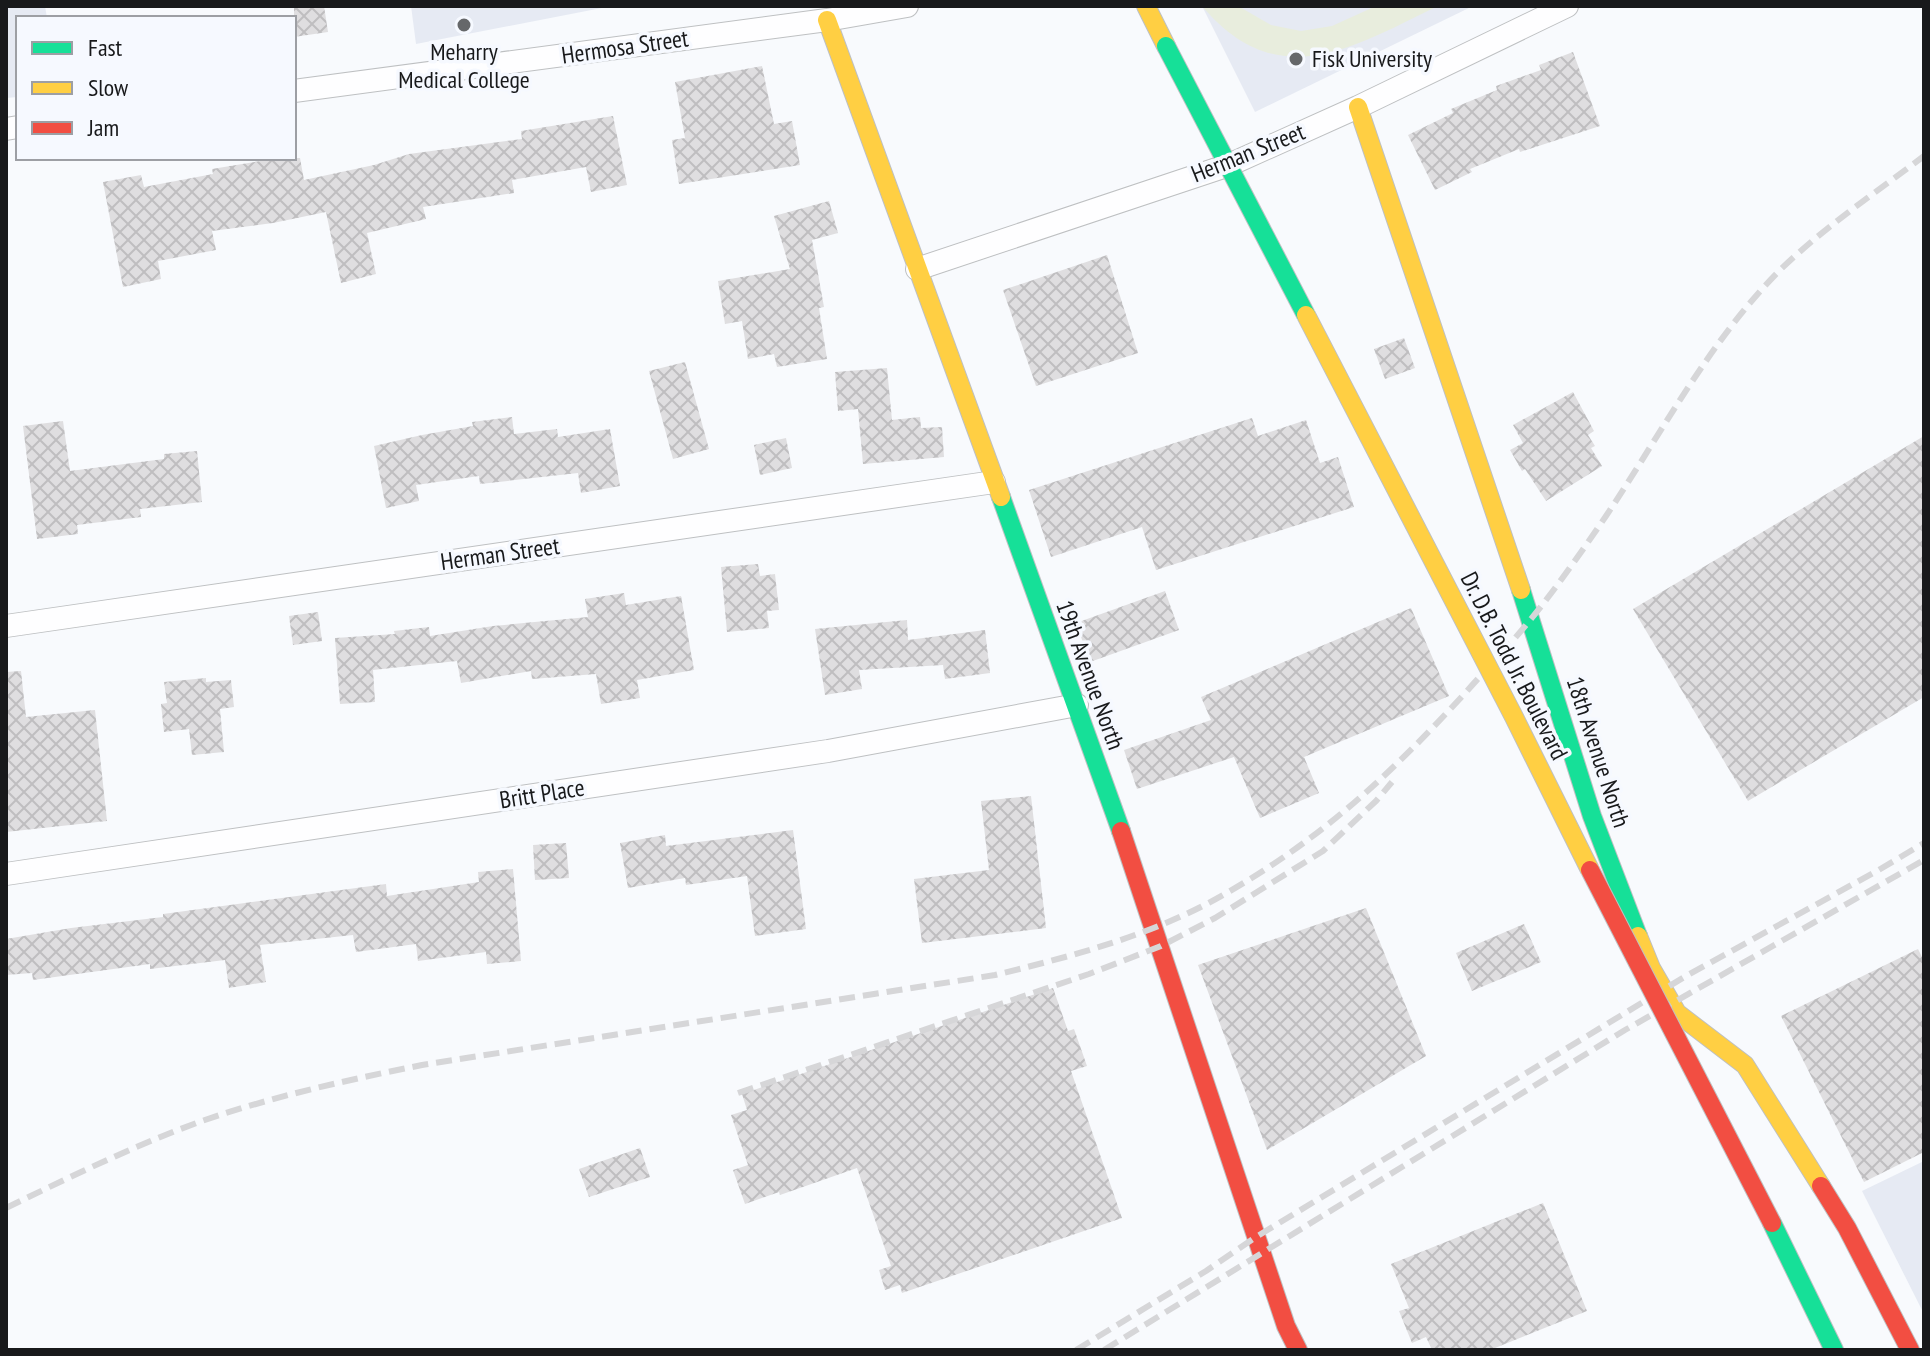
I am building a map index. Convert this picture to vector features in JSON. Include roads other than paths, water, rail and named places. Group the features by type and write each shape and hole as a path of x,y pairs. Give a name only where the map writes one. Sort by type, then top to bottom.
{"street":[{"name":"Hermosa Street","path":"296,91 827,20 907,6"},
{"name":"Dr. D.B. Todd Jr. Boulevard","path":"1146,6 1514,717 1834,1350"},
{"name":"Herman Street","path":"917,269 1229,165 1358,107 1567,6"},
{"name":"19th Avenue North","path":"827,20 1077,705 1161,946 1286,1326 1298,1350"},
{"name":"18th Avenue North","path":"1358,107 1510,553 1592,816 1651,968 1677,1013 1745,1065 1847,1228 1910,1350"},
{"name":"Herman Street","path":"6,626 994,482"},
{"name":"Britt Place","path":"6,874 828,751 1077,705"}],"railway":[{"path":"6,1208 177,1130 284,1096 422,1065 995,975 1141,933 1223,895 1292,851 1354,803 1439,721 1516,637 1560,582 1708,358 1754,299 1813,240 1924,156"},
{"path":"738,1093 1089,974 1161,946 1215,918 1323,851 1392,782"},
{"path":"1076,1350 1686,976 1924,843"},
{"path":"1104,1350 1625,1030 1924,860"}],"place":[{"name":"Meharry Medical College","path":"464,25"},
{"name":"Fisk University","path":"1296,59"}]}
